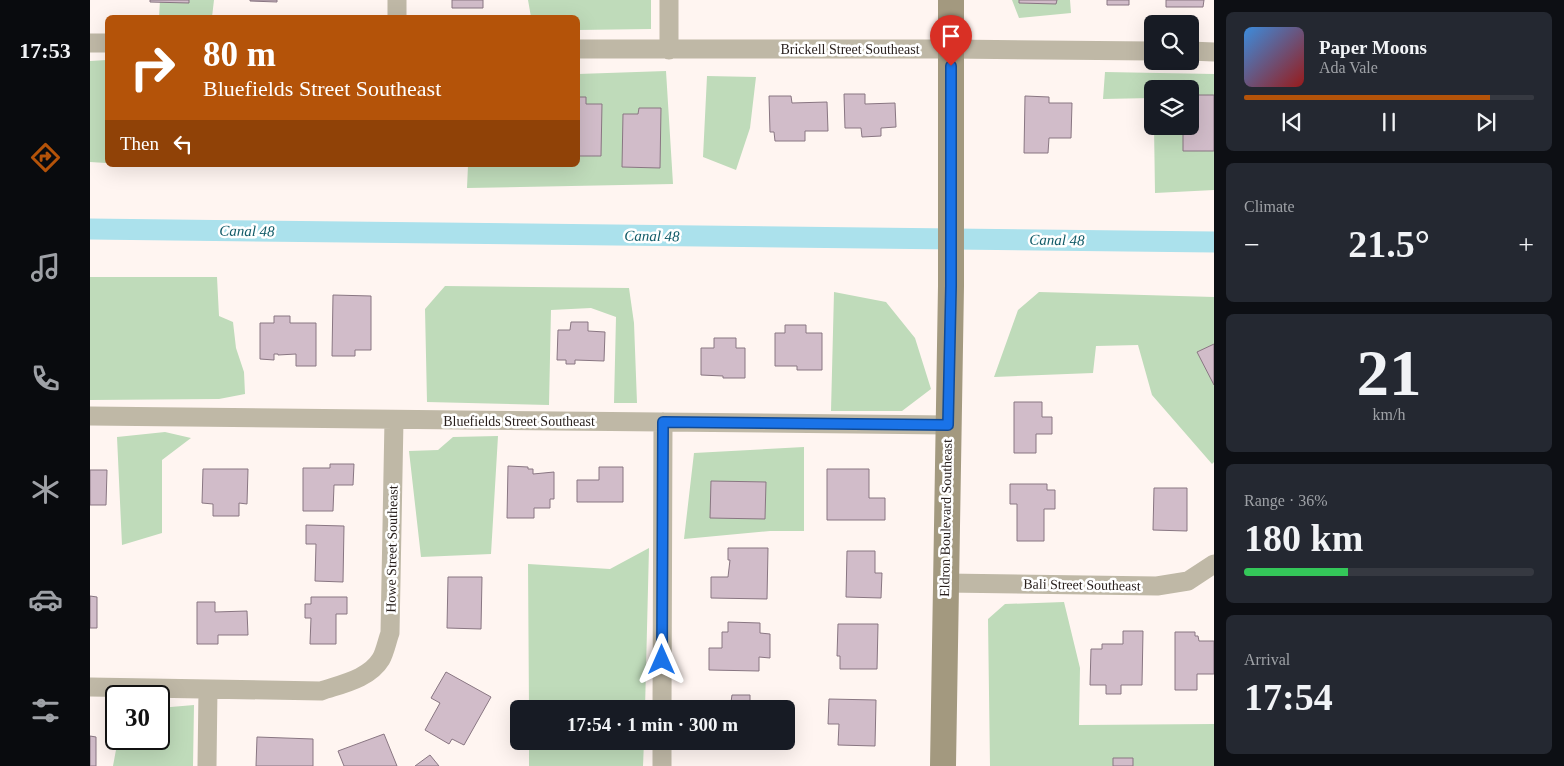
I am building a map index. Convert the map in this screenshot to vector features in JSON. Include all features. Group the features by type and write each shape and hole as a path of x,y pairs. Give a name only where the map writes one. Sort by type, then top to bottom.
{"street":[{"path":"397,15 398,0"},
{"path":"669,0 669,50"},
{"name":"Eldron Boulevard Southeast","path":"943,766 951,286 951,0"},
{"path":"90,43 105,43"},
{"name":"Brickell Street Southeast","path":"580,49 1144,51"},
{"path":"1199,52 1214,52"},
{"name":"Bluefields Street Southeast","path":"90,416 948,425"},
{"name":"Howe Street Southeast","path":"208,689 321,691 369,672 381,660 390,633 394,420"},
{"path":"662,700 663,422"},
{"name":"Bali Street Southeast","path":"946,583 1157,586 1188,581 1214,564"},
{"path":"90,687 208,689 207,766"},
{"path":"662,750 662,766"}],"green space":[{"path":"160,0 214,0 212,15 159,15"},
{"path":"528,0 651,0 651,29 580,30 580,15 531,15"},
{"path":"1012,0 1070,0 1071,13 1019,18"},
{"path":"105,60 105,163 90,162 90,61"},
{"path":"666,71 673,184 467,188 468,167 580,167 580,74"},
{"path":"1105,72 1214,74 1214,190 1155,193 1154,135 1199,135 1199,80 1144,80 1144,98 1103,99"},
{"path":"707,76 756,77 750,128 736,170 703,157"},
{"path":"90,277 217,277 219,316 233,322 236,348 244,372 245,394 219,399 90,400"},
{"path":"445,286 629,288 634,323 637,403 614,403 616,317 591,308 551,310 549,405 427,402 425,309"},
{"path":"834,292 886,302 915,338 931,389 902,411 831,411"},
{"path":"1039,292 1214,297 1214,462 1212,464 1152,395 1138,345 1096,346 1093,373 994,377 1018,310"},
{"path":"165,432 191,438 162,460 162,533 122,545 117,437"},
{"path":"498,436 491,554 421,557 409,451 438,450 453,437"},
{"path":"804,447 804,531 770,531 684,539 694,453"},
{"path":"649,548 645,700 529,700 528,564 610,569"},
{"path":"1064,602 1080,668 1079,725 1214,724 1214,766 990,766 988,619 1005,604"},
{"path":"194,705 193,766 113,766 116,750 170,750 170,707"},
{"path":"529,750 644,750 643,766 529,766"}],"building":[{"path":"150,0 189,0 189,3 150,2"},
{"path":"277,0 277,2 250,1"},
{"path":"452,0 483,0 483,8 452,8"},
{"path":"1019,0 1057,0 1056,4 1019,3"},
{"path":"1107,0 1129,0 1129,5 1107,5"},
{"path":"1166,0 1204,0 1203,7 1166,7"},
{"path":"844,94 865,94 865,104 895,103 896,127 881,128 881,136 862,137 861,128 845,128"},
{"path":"1199,95 1214,95 1214,151 1183,151 1183,135 1199,135"},
{"path":"769,96 791,96 792,103 827,102 828,131 805,131 805,141 775,141 774,132 770,132"},
{"path":"1025,96 1049,97 1049,103 1072,103 1071,138 1049,138 1048,153 1024,153"},
{"path":"580,97 586,97 586,104 602,104 601,156 580,156"},
{"path":"639,108 661,108 660,168 622,167 623,114 638,114"},
{"path":"333,295 371,296 371,350 355,350 355,356 332,356"},
{"path":"274,316 290,316 290,323 316,323 316,366 296,366 296,354 274,354 274,360 260,359 260,323 274,323"},
{"path":"571,322 588,322 588,331 605,332 604,361 575,360 575,364 566,364 566,360 557,360 558,330 570,330"},
{"path":"785,325 806,325 806,333 822,333 822,370 797,370 797,366 775,366 775,333 785,333"},
{"path":"714,338 736,338 736,348 745,348 745,378 701,375 701,348 714,348"},
{"path":"1214,344 1214,385 1197,352"},
{"path":"1014,402 1042,402 1042,417 1052,417 1052,434 1036,434 1036,453 1014,453"},
{"path":"330,464 354,464 353,485 334,485 333,511 303,511 303,468 330,468"},
{"path":"508,466 528,467 528,469 533,469 533,474 554,472 554,499 550,499 550,508 534,508 534,518 507,518"},
{"path":"599,467 623,467 623,502 577,502 577,480 599,480"},
{"path":"203,469 248,469 247,504 239,503 239,516 213,516 213,504 202,503"},
{"path":"827,469 869,469 869,498 885,498 885,520 827,520"},
{"path":"90,470 107,470 106,505 90,505"},
{"path":"711,481 766,482 765,519 710,518"},
{"path":"1010,484 1047,484 1047,490 1055,490 1055,509 1044,509 1044,541 1017,541 1017,504 1010,504"},
{"path":"1154,488 1187,488 1187,531 1153,530"},
{"path":"306,525 344,526 343,582 315,581 316,544 306,544"},
{"path":"728,548 768,548 767,599 711,598 711,577 728,577 730,560 728,560"},
{"path":"847,551 875,551 875,573 882,573 881,598 846,597"},
{"path":"448,577 482,577 481,629 447,628"},
{"path":"90,596 97,597 97,628 90,628"},
{"path":"311,597 347,597 347,614 336,614 336,644 310,644 311,618 305,618 305,604 311,604"},
{"path":"197,602 215,602 215,612 247,611 248,635 218,635 218,644 197,644"},
{"path":"728,622 760,623 760,633 770,634 770,658 759,657 759,671 709,670 709,648 722,648 722,632 728,632"},
{"path":"838,624 878,624 877,669 840,669 840,656 837,656"},
{"path":"1123,631 1143,631 1142,685 1121,685 1121,694 1106,694 1106,685 1090,685 1091,649 1102,649 1102,644 1123,644"},
{"path":"1175,632 1195,632 1195,636 1198,636 1199,641 1214,641 1214,674 1197,674 1197,690 1175,690"},
{"path":"446,672 491,697 464,745 452,739 449,744 425,730 440,703 431,698"},
{"path":"732,695 750,695 750,700 731,700"},
{"path":"829,699 876,700 875,746 838,745 839,724 828,724"},
{"path":"384,734 397,766 344,766 338,751"},
{"path":"90,736 96,737 96,766 90,766"},
{"path":"257,737 313,739 313,766 256,766"},
{"path":"430,755 439,766 415,766"},
{"path":"1113,758 1133,758 1133,766 1113,766"}],"waterway":[{"name":"Canal 48","path":"90,229 1214,242"}],"route":[{"path":"662,660 663,422 948,425 951,286 951,66"}]}
